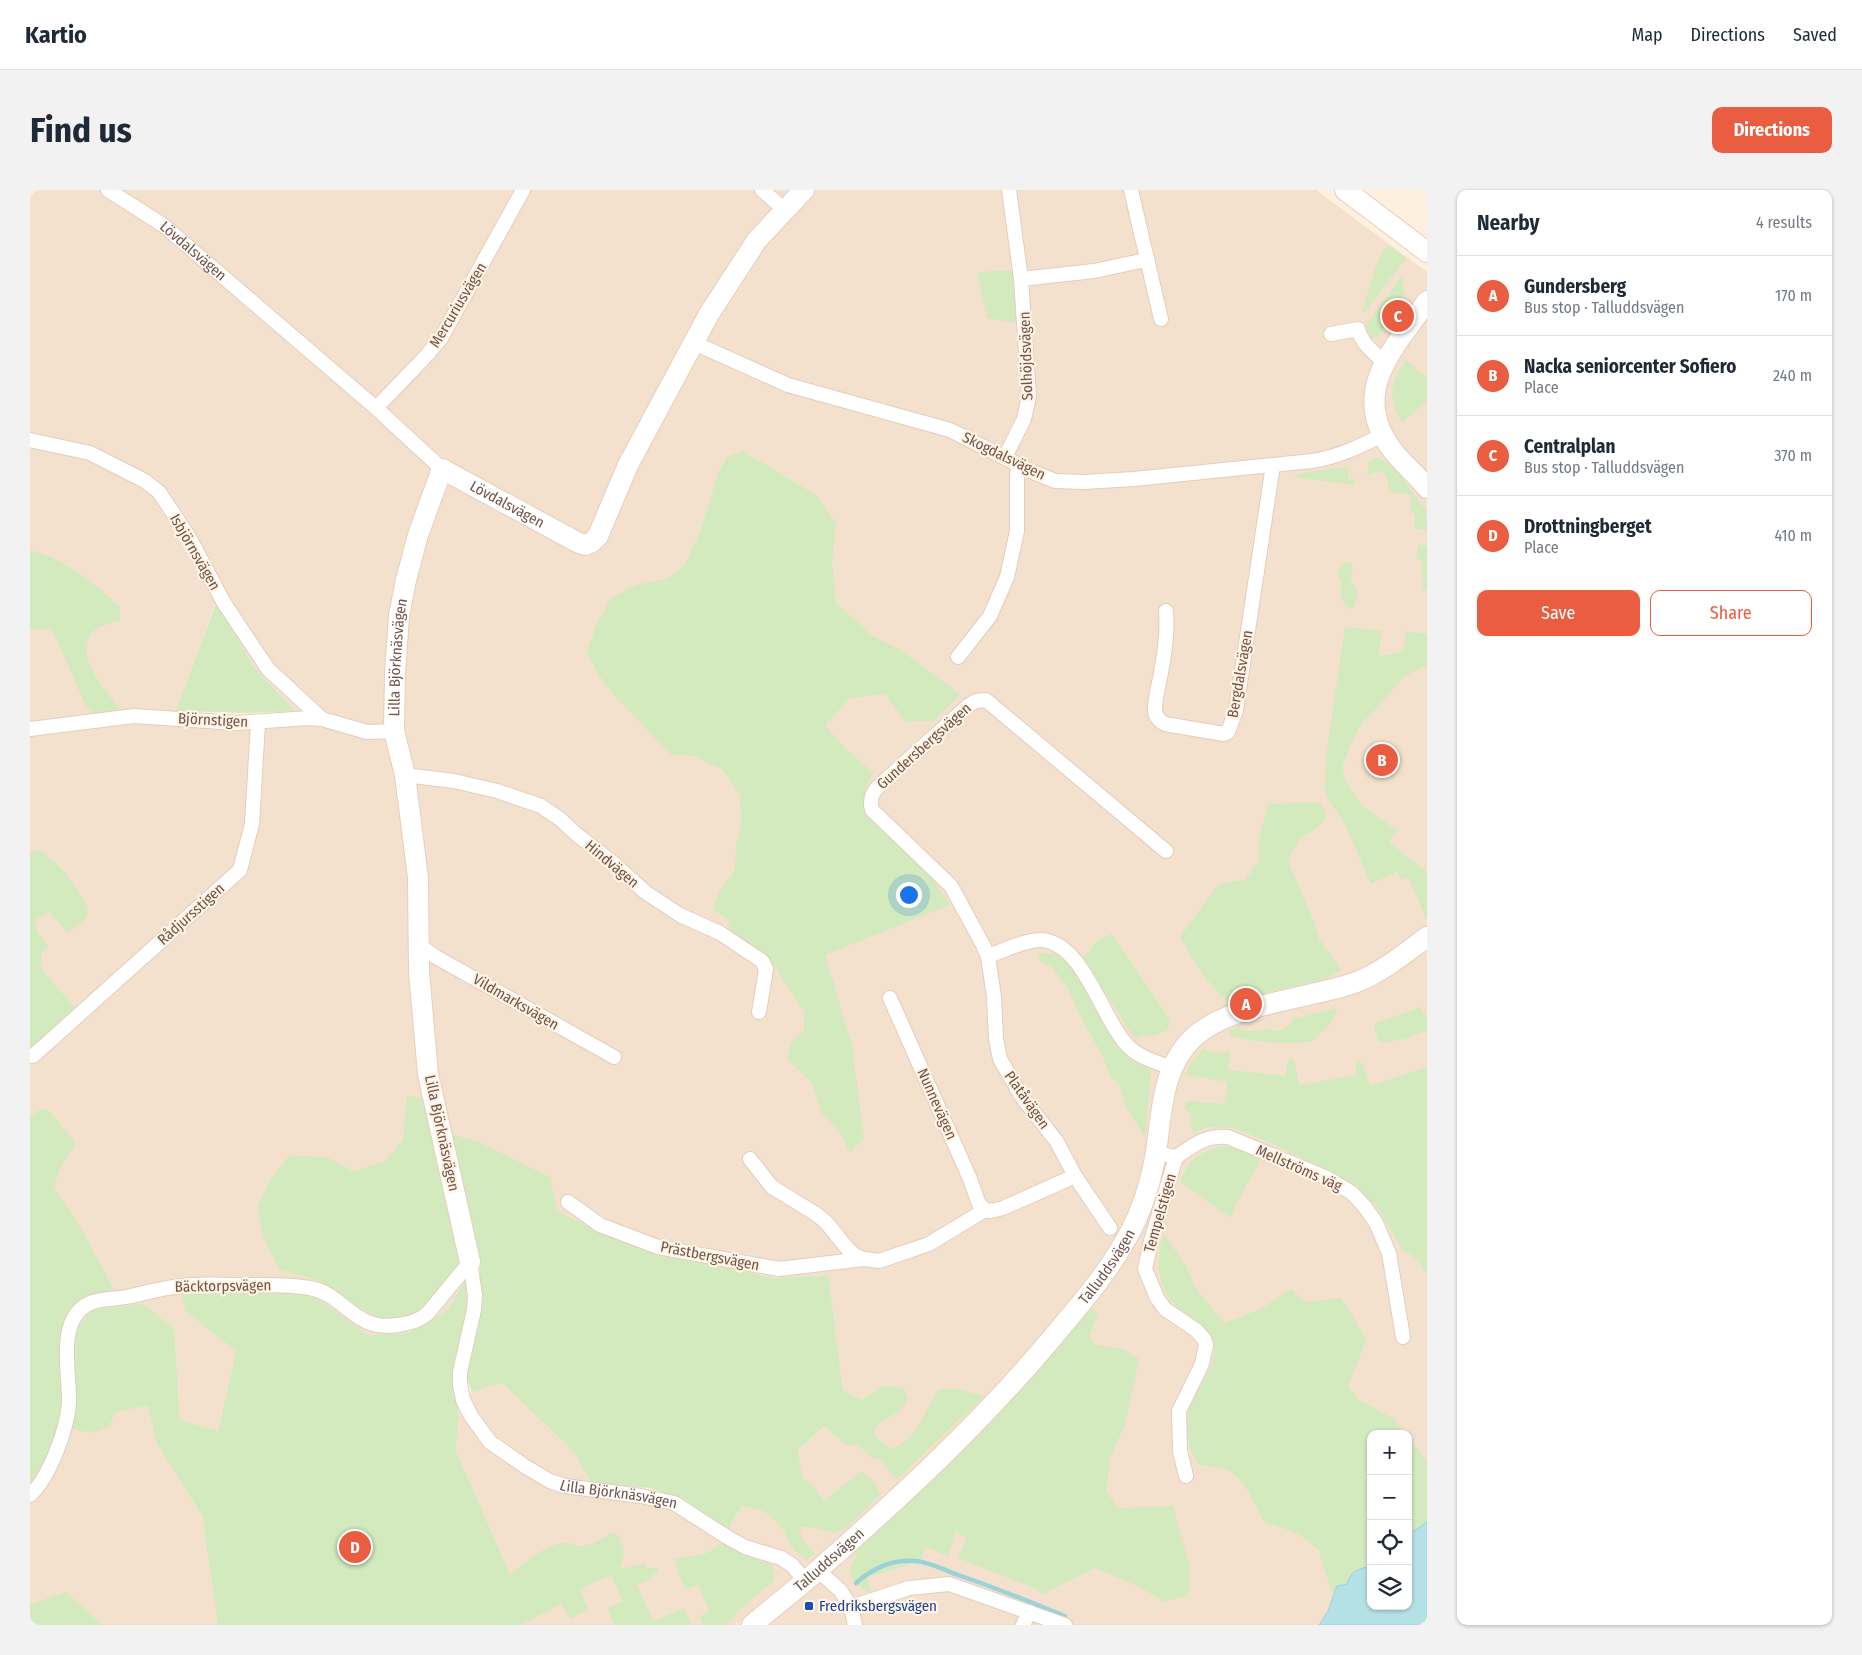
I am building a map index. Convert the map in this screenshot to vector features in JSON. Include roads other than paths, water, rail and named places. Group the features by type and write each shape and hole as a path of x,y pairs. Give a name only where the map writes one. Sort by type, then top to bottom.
{"street":[{"name":"Lövdalsvägen","path":"108,190 163,225 376,408 442,468 585,545 592,542 598,536 628,465 709,314 744,257 757,240 804,190"},
{"name":"Mercuriusvägen","path":"376,408 441,338 523,190"},
{"path":"762,190 785,210"},
{"name":"Solhöjdsvägen","path":"1005,456 1024,419 1029,396 1021,279 1009,190"},
{"path":"1131,190 1161,319"},
{"path":"1345,190 1427,252"},
{"path":"1021,279 1094,271 1146,260"},
{"path":"1427,301 1384,362 1374,392 1382,435 1394,452 1427,488"},
{"path":"1331,334 1358,329 1360,338 1384,362"},
{"name":"Skogdalsvägen","path":"694,343 788,386 950,430 1055,480 1070,482 1134,479 1330,458 1346,453 1382,435"},
{"name":"Isbjörnsvägen","path":"30,440 90,453 145,481 159,492 189,537 224,603 268,668 322,719"},
{"path":"958,656 990,616 1007,577 1017,531 1017,473 1020,464"},
{"name":"Bergdalsvägen","path":"1166,612 1167,628 1156,703 1156,716 1160,722 1165,724 1224,734 1228,732 1236,710 1273,465"},
{"name":"Lilla Björknäsvägen","path":"442,468 418,535 399,616 395,672 394,731 405,775 418,878 419,972 428,1074 470,1262 475,1295 474,1310 460,1372 463,1400 471,1416 490,1442 550,1481 565,1486 642,1496 674,1503 745,1547 781,1558 811,1576 840,1590 851,1607"},
{"name":"Gundersbergsvägen","path":"988,956 951,886 872,810 870,804 871,796 875,789 969,704 986,700 1166,851"},
{"name":"Björnstigen","path":"30,729 134,716 258,722 309,718 322,719 367,732 394,731"},
{"name":"Rådjursstigen","path":"30,1056 33,1056 240,870 252,824 258,722"},
{"name":"Hindvägen","path":"405,775 454,781 497,790 541,806 612,862 645,892 680,914 720,933 762,961 766,970 759,1012"},
{"name":"Talluddsvägen","path":"752,1625 811,1576 984,1414 1020,1376 1108,1269 1127,1238 1142,1207 1156,1153 1162,1105 1172,1068 1184,1047 1192,1038 1218,1021 1262,1006 1360,980 1387,966 1427,937"},
{"path":"988,956 1042,940 1063,949 1071,955 1083,973 1116,1031 1126,1044 1146,1060 1172,1068"},
{"name":"Vildmarksvägen","path":"419,945 436,958 614,1057"},
{"name":"Platåvägen","path":"988,956 994,997 996,1039 1000,1059 1022,1097 1057,1142 1076,1176 1110,1228"},
{"name":"Nunnevägen","path":"890,998 970,1179 978,1204 985,1210"},
{"name":"Mellströms väg","path":"1176,1158 1204,1139 1216,1136 1228,1137 1327,1178 1352,1193 1376,1222 1386,1245 1404,1337"},
{"path":"1156,1153 1176,1158"},
{"name":"Tempelstigen","path":"1176,1158 1151,1241 1145,1269 1160,1304 1196,1330 1204,1339 1206,1345 1202,1364 1179,1411 1180,1451 1186,1476"},
{"path":"750,1159 772,1187 816,1214 826,1222 847,1248 864,1259"},
{"name":"Prästbergsvägen","path":"568,1202 600,1225 658,1247 779,1269 864,1259 879,1261 929,1244 985,1210 991,1211 1003,1208 1076,1176"},
{"name":"Bäcktorpsvägen","path":"30,1495 47,1471 63,1434 69,1403 67,1349 69,1328 78,1313 89,1303 176,1286 283,1285 312,1288 360,1319 376,1325 391,1326 413,1323 422,1318 470,1262"},
{"path":"855,1625 851,1607 909,1588 948,1584 1065,1625"},
{"path":"1022,1625 1029,1612"}],"water":[{"path":"1427,1522 1427,1625 1319,1625 1328,1611 1337,1586 1347,1584 1353,1573 1367,1567 1367,1610 1412,1610 1412,1532"}],"waterway":[{"path":"856,1583 869,1573 891,1563 898,1561 921,1562 1065,1616"}],"place":[{"name":"Centralplan","path":"1398,316"},
{"name":"Nacka seniorcenter Sofiero","path":"1382,760"},
{"name":"Gundersberg","path":"1246,1004"},
{"name":"Drottningberget","path":"355,1547"},
{"name":"Fredriksbergsvägen","path":"809,1606"}]}
